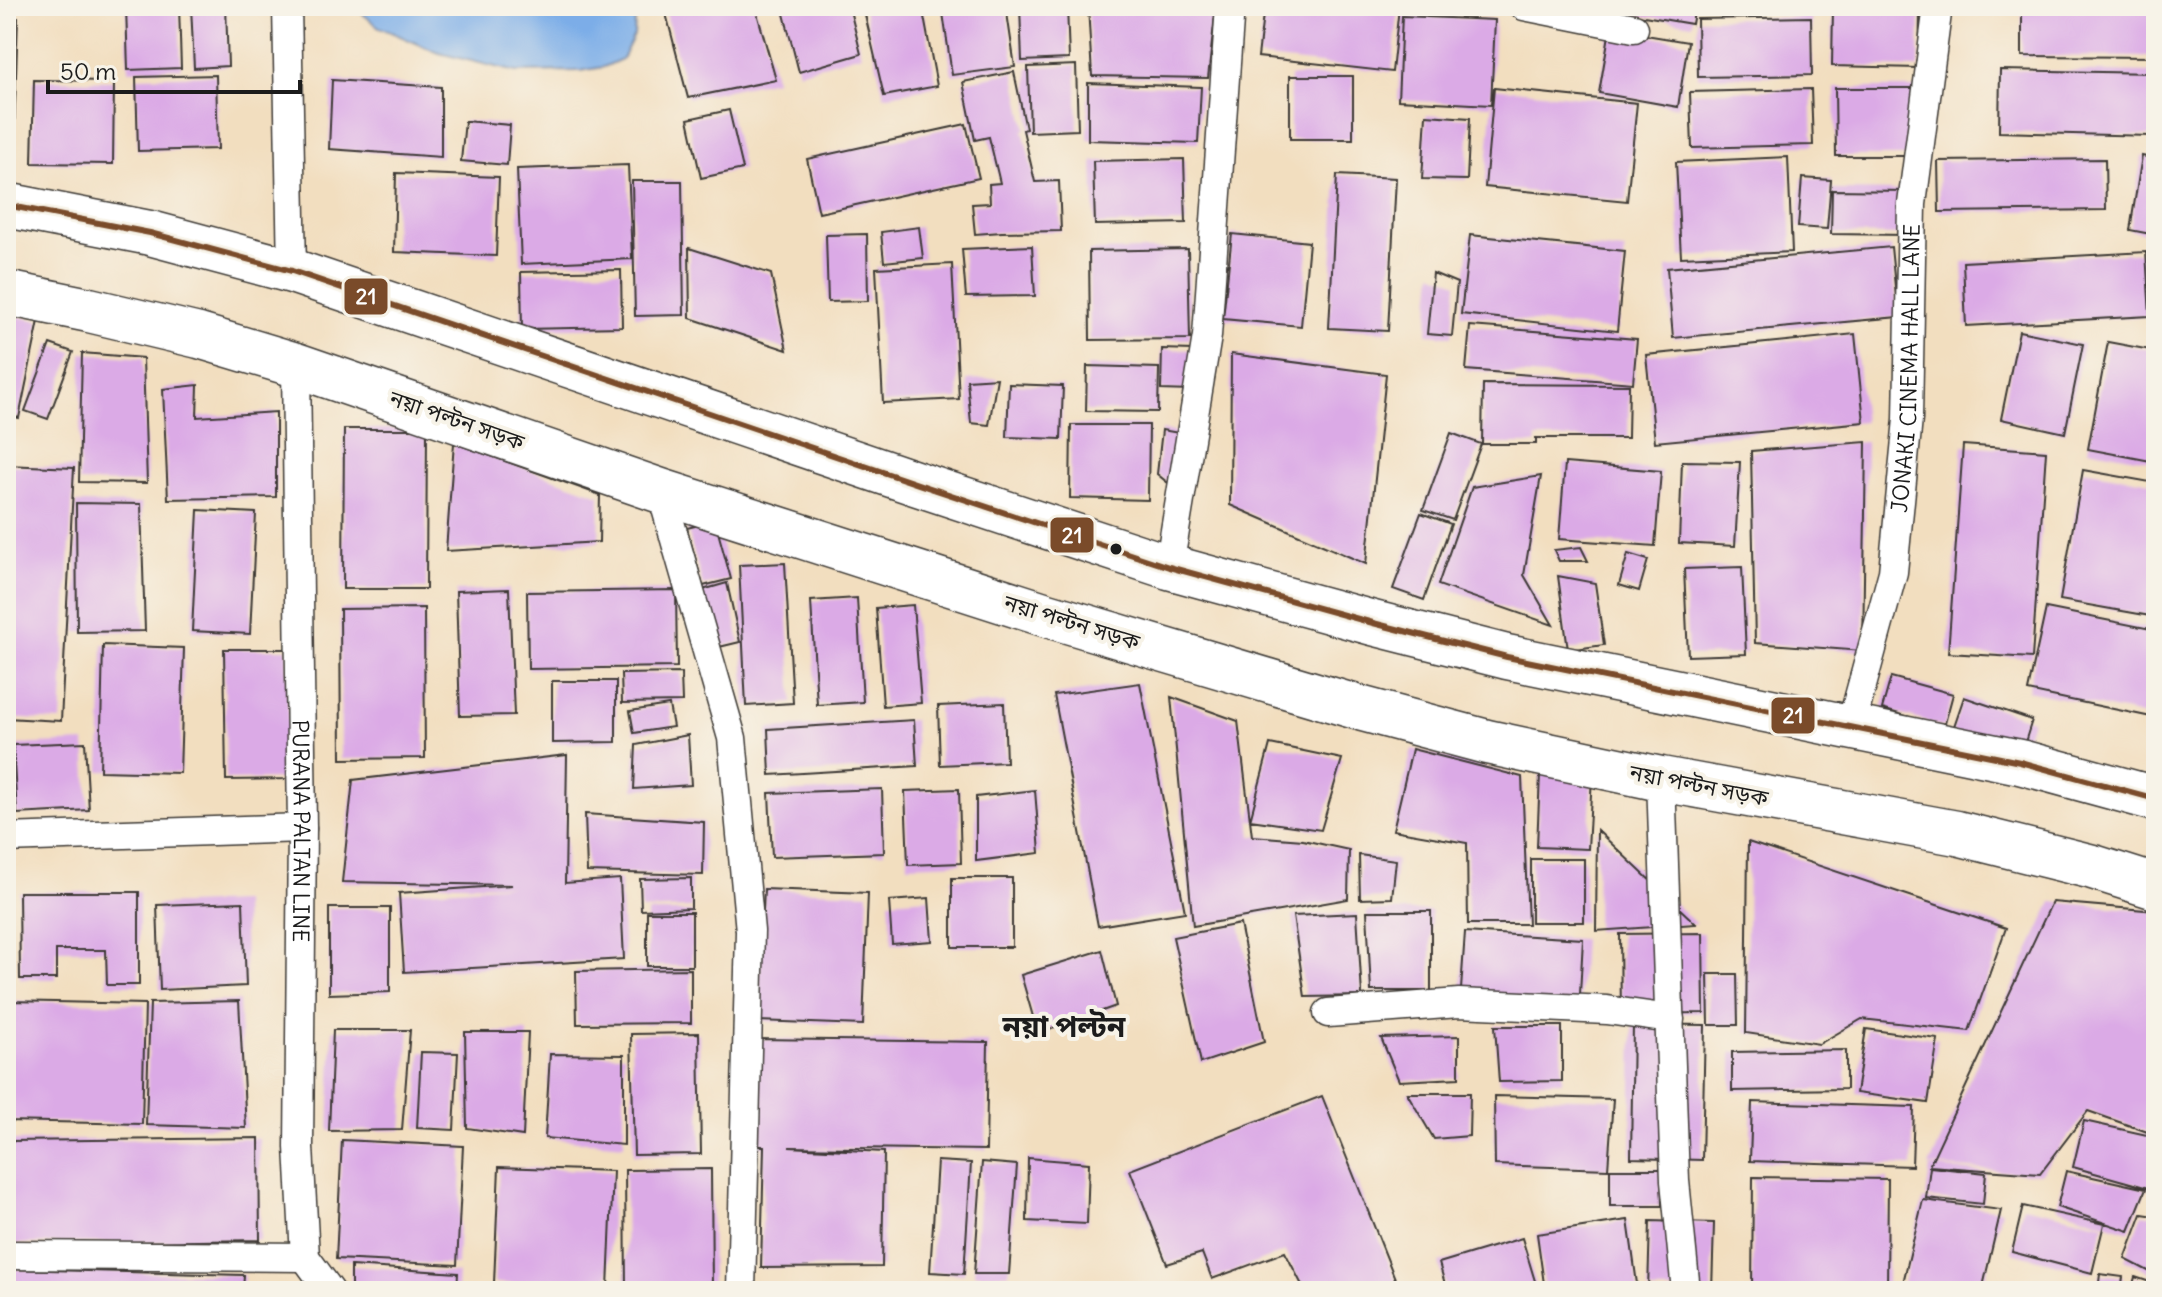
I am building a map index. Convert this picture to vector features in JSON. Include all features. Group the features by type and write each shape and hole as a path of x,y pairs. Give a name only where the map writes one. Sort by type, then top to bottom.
{"main road":[{"path":"6,205 150,233 292,271 1169,567 1507,657 2020,762 2156,799"},
{"name":"নয়া পল্টন সড়ক","path":"6,293 199,336 296,365 661,491 1029,610 1363,709 1487,742 1661,779 1957,833 2093,867 2156,887"}],"street":[{"path":"287,6 292,271"},
{"path":"1169,567 1207,336 1230,6"},
{"path":"1524,6 1634,28"},
{"name":"JONAKI CINEMA HALL LANE","path":"1851,726 1893,572 1908,419 1912,204 1938,6"},
{"name":"PURANA PALTAN LINE","path":"296,365 302,828 299,1147 305,1257"},
{"path":"661,491 732,738 750,931 741,1291"},
{"path":"1661,779 1675,1181 1686,1291"},
{"path":"6,838 302,828"},
{"path":"1328,1013 1459,1003 1607,1010 1670,1019"},
{"path":"6,1255 305,1257 330,1291"}],"water":[{"path":"353,6 636,8 634,35 622,59 604,67 581,71 516,72 439,53 379,27"}],"building":[{"path":"126,6 179,6 181,68 128,70"},
{"path":"191,6 226,6 228,66 194,68"},
{"path":"664,6 755,6 776,80 688,98"},
{"path":"782,6 849,6 861,54 799,72"},
{"path":"863,6 922,6 937,86 884,96"},
{"path":"942,6 1006,6 1015,67 952,75"},
{"path":"1020,6 1067,6 1069,59 1022,61"},
{"path":"1088,6 1216,6 1208,78 1092,76"},
{"path":"1264,6 1399,7 1392,72 1258,57"},
{"path":"1602,6 1695,6 1692,24 1602,9"},
{"path":"1746,6 1746,11 1717,8"},
{"path":"2022,6 2156,6 2156,57 2022,56"},
{"path":"1833,8 1920,10 1919,68 1832,66"},
{"path":"1402,16 1495,20 1491,105 1398,100"},
{"path":"1811,17 1812,75 1698,77 1697,19"},
{"path":"18,18 13,163 6,161 6,19"},
{"path":"1610,29 1688,42 1678,107 1599,93"},
{"path":"1076,65 1078,130 1030,132 1028,67"},
{"path":"2000,70 2153,73 2151,136 1999,132"},
{"path":"1014,72 1035,182 1059,181 1061,231 975,234 972,204 990,203 989,184 1000,183 989,137 975,140 963,82"},
{"path":"216,75 218,149 138,151 136,77"},
{"path":"1290,76 1353,76 1353,139 1290,139"},
{"path":"34,80 114,81 113,164 32,163"},
{"path":"332,80 441,87 441,157 329,149"},
{"path":"1088,83 1201,87 1198,143 1088,140"},
{"path":"1494,88 1637,103 1627,201 1485,187"},
{"path":"1835,88 1915,88 1916,156 1836,156"},
{"path":"1811,89 1813,145 1692,148 1690,92"},
{"path":"729,110 743,169 701,178 688,119"},
{"path":"1426,115 1470,118 1467,180 1422,179"},
{"path":"465,121 510,125 507,165 461,161"},
{"path":"966,124 979,178 819,213 807,159"},
{"path":"2142,156 2156,159 2156,235 2130,230"},
{"path":"1788,157 1792,252 1681,257 1676,162"},
{"path":"1184,159 1186,223 1095,225 1093,161"},
{"path":"2105,159 2106,210 1939,212 1938,161"},
{"path":"628,165 632,259 521,264 517,169"},
{"path":"396,173 499,177 496,256 394,252"},
{"path":"1337,175 1396,178 1388,331 1329,328"},
{"path":"1802,178 1831,180 1827,229 1798,227"},
{"path":"632,181 682,181 684,315 635,316"},
{"path":"1832,190 1907,191 1906,235 1831,234"},
{"path":"919,227 923,258 884,262 881,232"},
{"path":"867,234 868,301 828,302 826,235"},
{"path":"1232,234 1309,242 1301,326 1223,319"},
{"path":"1470,235 1625,251 1617,331 1461,314"},
{"path":"1032,246 1035,296 966,297 962,249"},
{"path":"1891,247 1898,317 1673,338 1667,268"},
{"path":"689,248 771,274 787,350 690,318"},
{"path":"1188,249 1190,339 1090,340 1089,251"},
{"path":"2146,252 2150,316 1966,326 1963,262"},
{"path":"952,264 959,399 883,403 876,268"},
{"path":"621,270 622,327 522,329 521,272"},
{"path":"1433,273 1457,283 1452,336 1427,334"},
{"path":"6,314 39,321 19,418 6,415"},
{"path":"1470,326 1637,339 1633,383 1466,370"},
{"path":"2019,331 2083,344 2065,433 2001,419"},
{"path":"1855,334 1864,422 1655,442 1646,355"},
{"path":"2108,342 2156,351 2156,462 2088,449"},
{"path":"50,344 73,352 48,419 25,411"},
{"path":"1162,349 1193,350 1192,391 1161,390"},
{"path":"82,353 143,358 147,483 79,482"},
{"path":"1231,354 1386,374 1366,564 1230,505"},
{"path":"1087,366 1159,368 1158,412 1086,411"},
{"path":"997,378 989,425 971,423 967,380"},
{"path":"1009,384 1063,386 1061,439 1007,437"},
{"path":"1483,384 1629,385 1628,438 1536,438 1536,444 1482,444"},
{"path":"198,385 197,417 276,412 276,497 168,499 163,389"},
{"path":"1071,425 1149,425 1148,500 1070,498"},
{"path":"344,429 427,429 426,589 343,589"},
{"path":"1162,430 1179,433 1173,487 1157,474"},
{"path":"1451,433 1481,444 1453,520 1423,510"},
{"path":"1866,442 1863,651 1755,643 1751,451"},
{"path":"454,443 600,495 599,542 446,551"},
{"path":"1963,445 2046,451 2032,658 1948,653"},
{"path":"1682,461 1740,462 1735,546 1679,543"},
{"path":"1565,463 1661,471 1655,546 1559,539"},
{"path":"6,465 74,468 61,721 6,718"},
{"path":"2083,470 2156,483 2156,617 2060,600"},
{"path":"1541,476 1524,575 1553,625 1438,585 1472,487"},
{"path":"76,503 141,504 145,631 77,632"},
{"path":"198,510 256,513 250,634 192,631"},
{"path":"1421,513 1451,524 1424,600 1393,589"},
{"path":"715,521 731,579 703,586 687,528"},
{"path":"1581,547 1588,561 1559,561 1554,550"},
{"path":"1628,554 1648,560 1639,591 1619,585"},
{"path":"785,563 793,703 746,706 739,565"},
{"path":"1742,567 1746,654 1688,656 1684,569"},
{"path":"1558,576 1595,583 1604,645 1568,650"},
{"path":"727,583 740,642 715,648 699,591"},
{"path":"509,589 514,715 460,716 456,591"},
{"path":"676,590 677,667 528,669 527,592"},
{"path":"857,598 863,702 817,705 811,601"},
{"path":"913,605 921,703 883,706 876,608"},
{"path":"424,608 425,758 341,759 340,609"},
{"path":"2046,608 2156,630 2156,718 2028,691"},
{"path":"103,645 184,648 180,773 100,771"},
{"path":"224,649 287,649 289,779 226,780"},
{"path":"681,673 682,702 622,703 621,674"},
{"path":"1891,677 1953,694 1944,727 1882,709"},
{"path":"552,681 616,681 616,742 552,743"},
{"path":"1140,683 1185,912 1098,926 1054,695"},
{"path":"1171,697 1238,721 1252,836 1303,840 1349,850 1348,899 1193,926"},
{"path":"1964,697 2032,720 2021,755 1952,732"},
{"path":"1004,703 1006,762 940,765 938,706"},
{"path":"669,705 673,727 634,733 630,711"},
{"path":"914,720 917,766 770,775 768,729"},
{"path":"688,735 691,785 634,789 636,745"},
{"path":"85,742 89,810 17,814 13,745"},
{"path":"1270,744 1342,759 1321,830 1250,820"},
{"path":"1412,749 1522,777 1528,924 1468,924 1467,843 1393,830"},
{"path":"567,755 565,883 620,879 624,959 404,972 399,893 512,885 342,882 353,780"},
{"path":"1540,774 1592,776 1588,849 1537,847"},
{"path":"882,789 884,853 772,857 769,793"},
{"path":"959,789 961,863 908,865 905,791"},
{"path":"1035,790 1040,853 976,861 976,797"},
{"path":"585,814 704,822 703,875 587,872"},
{"path":"1597,830 1696,924 1596,931"},
{"path":"1748,842 2006,928 1969,1031 1862,1019 1819,1044 1746,1033"},
{"path":"1359,855 1396,860 1392,898 1360,899"},
{"path":"1531,859 1584,859 1584,922 1531,922"},
{"path":"691,878 691,908 641,910 640,879"},
{"path":"952,878 1012,878 1012,947 952,947"},
{"path":"764,889 868,893 863,1025 758,1021"},
{"path":"19,892 139,892 139,985 107,985 106,950 56,950 56,979 20,979"},
{"path":"929,898 932,941 892,944 889,901"},
{"path":"243,902 246,986 160,990 157,905"},
{"path":"2052,902 2156,911 2156,1135 2088,1111 2040,1174 1929,1166"},
{"path":"329,908 390,908 390,992 329,994"},
{"path":"1367,911 1431,911 1431,991 1371,991"},
{"path":"647,912 692,912 692,966 647,966"},
{"path":"1357,913 1362,996 1305,997 1293,916"},
{"path":"1240,924 1264,1042 1201,1063 1173,937"},
{"path":"1465,932 1583,939 1579,1012 1460,1004"},
{"path":"1703,933 1704,1013 1621,1014 1620,934"},
{"path":"1102,950 1116,1006 1038,1034 1021,975"},
{"path":"691,969 691,1023 577,1024 576,971"},
{"path":"1708,974 1737,974 1738,1025 1709,1025"},
{"path":"9,1001 145,1004 142,1124 6,1121"},
{"path":"239,1001 246,1128 146,1125 150,1003"},
{"path":"1633,1024 1705,1025 1702,1160 1631,1158"},
{"path":"1495,1026 1562,1026 1562,1081 1499,1082"},
{"path":"1866,1029 1938,1039 1928,1103 1856,1093"},
{"path":"333,1030 410,1030 402,1130 329,1131"},
{"path":"465,1032 528,1032 523,1136 467,1128"},
{"path":"699,1033 701,1154 634,1155 631,1034"},
{"path":"1459,1036 1459,1078 1399,1081 1381,1038"},
{"path":"755,1039 988,1042 986,1150 789,1147 884,1152 882,1267 761,1268 764,1146 753,1146"},
{"path":"1846,1050 1846,1089 1732,1091 1732,1052"},
{"path":"421,1052 458,1053 454,1130 417,1128"},
{"path":"550,1054 624,1055 624,1145 545,1138"},
{"path":"1407,1093 1470,1093 1469,1136 1434,1139"},
{"path":"1322,1096 1400,1291 1348,1291 1345,1284 1327,1291 1305,1291 1285,1252 1212,1279 1202,1253 1167,1264 1130,1170"},
{"path":"1494,1096 1613,1099 1608,1169 1495,1165"},
{"path":"1752,1102 1914,1107 1912,1166 1750,1161"},
{"path":"2084,1121 2156,1137 2156,1174 2152,1189 2073,1167"},
{"path":"259,1138 260,1240 11,1244 10,1141"},
{"path":"342,1140 463,1146 457,1265 336,1259"},
{"path":"1028,1158 1089,1163 1087,1224 1027,1221"},
{"path":"937,1161 971,1163 964,1274 930,1272"},
{"path":"982,1162 1017,1165 1009,1274 974,1274"},
{"path":"499,1167 613,1171 608,1288 494,1283"},
{"path":"1930,1167 1986,1173 1983,1204 1926,1198"},
{"path":"711,1169 712,1291 626,1291 625,1170"},
{"path":"1610,1169 1661,1169 1662,1206 1610,1206"},
{"path":"2066,1171 2146,1189 2129,1231 2057,1207"},
{"path":"1753,1177 1888,1179 1887,1291 1752,1291"},
{"path":"1923,1200 2001,1210 1982,1291 1901,1291"},
{"path":"2023,1206 2104,1224 2092,1273 2012,1252"},
{"path":"2142,1214 2156,1216 2156,1275 2125,1259"},
{"path":"1628,1220 1638,1291 1545,1291 1537,1234"},
{"path":"1650,1221 1714,1223 1712,1291 1648,1291"},
{"path":"1522,1238 1538,1291 1447,1291 1439,1263"},
{"path":"351,1266 458,1273 457,1291 351,1291"},
{"path":"8,1269 244,1275 243,1291 7,1291"},
{"path":"2100,1274 2123,1277 2121,1291 2098,1291"},
{"path":"2135,1277 2156,1284 2156,1291 2131,1291"},
{"path":"2025,1285 2074,1289 2074,1291 2024,1291"}],"transit line":[{"name":"21","path":"6,205 150,233 292,271 1169,567 1507,657 2020,762 2156,799"}],"district":[{"name":"নয়া পল্টন","path":"1064,1026"}]}
